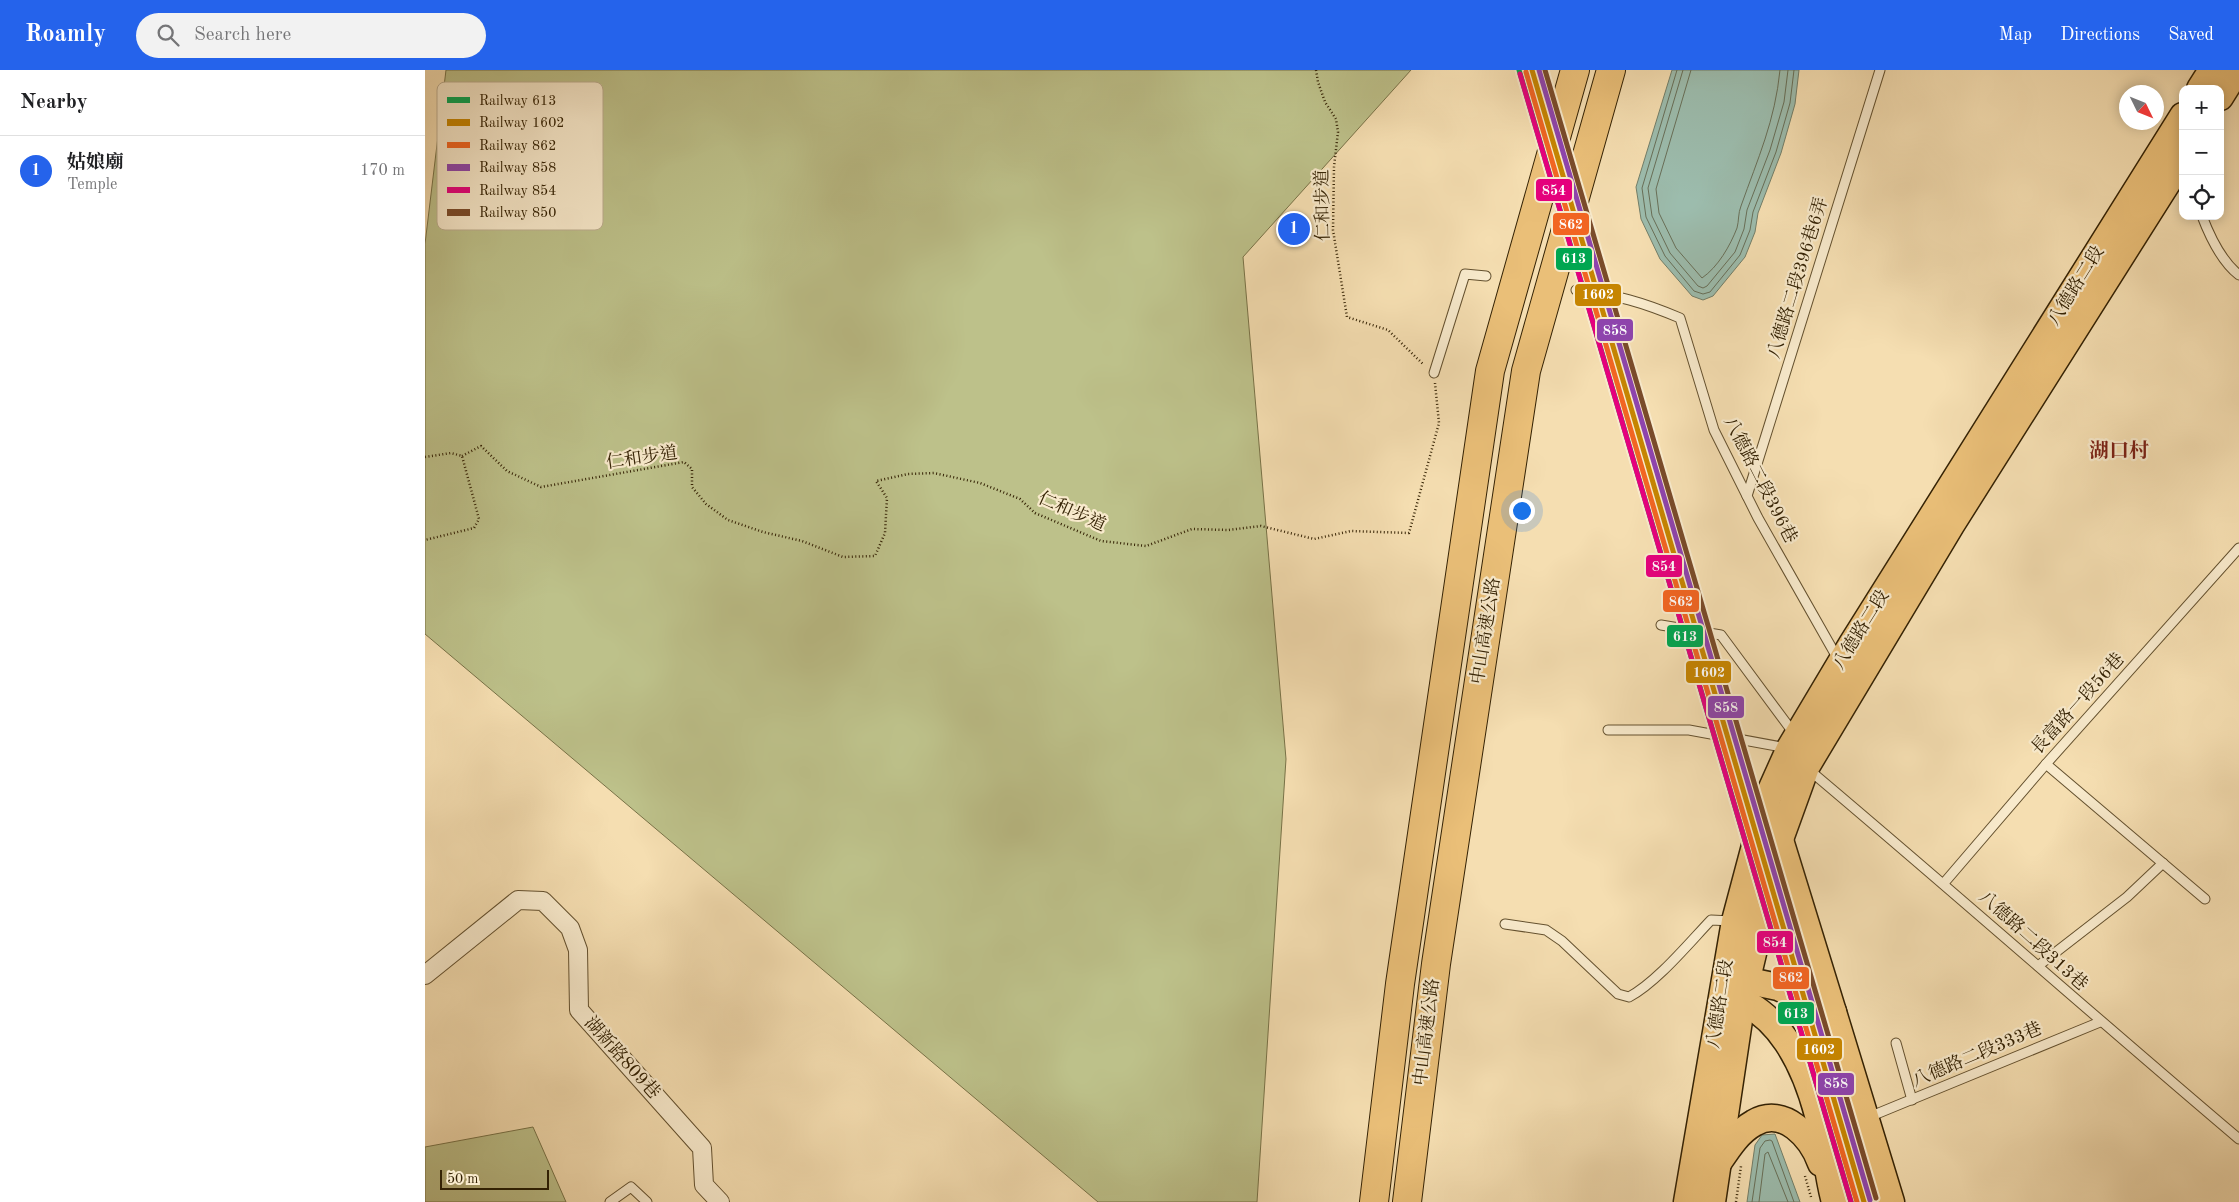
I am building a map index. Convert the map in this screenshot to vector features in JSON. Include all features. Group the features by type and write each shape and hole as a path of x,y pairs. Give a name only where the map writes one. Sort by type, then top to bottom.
{"highway":[{"name":"中山高速公路","path":"1374,1202 1402,974 1490,371 1575,70"},
{"name":"中山高速公路","path":"1407,1202 1436,964 1526,371 1611,70"}],"main road":[{"path":"2203,85 2212,70"},
{"path":"2224,91 2237,70"},
{"name":"八德路二段","path":"1712,1202 1735,988 1735,921 1768,797 1942,520 2179,123"},
{"name":"八德路二段","path":"1687,1202 1735,988 1780,839 1797,751 1840,663 1942,520 2179,168"},
{"path":"1780,839 1833,1012 1869,1117 1891,1202"},
{"path":"1735,988 1778,987 1833,1012"},
{"path":"1735,988 1768,1018 1786,1039 1803,1071 1818,1115 1827,1199"},
{"path":"1716,1166 1740,1133 1755,1122 1773,1118 1790,1123 1806,1134 1816,1150 1827,1199"}],"street":[{"name":"湖新路809巷","path":"425,975 518,900 543,901 569,928 578,950 579,1010 702,1148 704,1185 720,1202"}],"lane":[{"name":"八德路二段396巷6弄","path":"1747,496 1880,70"},
{"path":"2204,220 2211,238 2232,269 2239,275"},
{"path":"1433,373 1465,274 1485,276"},
{"name":"八德路二段396巷","path":"1576,290 1613,295 1643,303 1680,318 1714,430 1747,496 1840,663"},
{"name":"長富路一段56巷","path":"1944,883 2046,764 2239,548"},
{"name":"八德路二段313巷","path":"1661,625 1721,635 1797,751 2100,1022 2239,1139"},
{"path":"1608,730 1689,730 1797,751"},
{"path":"2046,764 2205,899"},
{"path":"1780,839 1798,868"},
{"path":"2038,966 2127,897 2163,863"},
{"path":"1505,924 1546,930 1562,941 1619,994 1629,997 1653,979 1711,920 1735,921"},
{"name":"八德路二段333巷","path":"1869,1117 2100,1022"},
{"path":"1849,1032 1869,1117"},
{"path":"1897,1043 1912,1100"},
{"path":"610,1202 631,1187 647,1202"}],"path":[{"name":"仁和步道","path":"425,457 451,453 462,456 481,446 507,471 541,487 684,462 692,469 692,487 706,504 728,520 763,532 802,541 843,557 875,556 885,533 887,498 876,481 908,474 934,473 980,483 1020,499 1035,513 1101,541 1145,546 1192,529 1228,530 1261,526 1314,539 1351,531 1409,533 1439,423 1433,373 1388,330 1347,317 1333,230 1334,167 1338,132 1335,119 1325,102 1317,82 1316,70"},
{"path":"425,540 474,528 479,519 462,456"},
{"path":"1736,1202 1742,1160"},
{"path":"1802,1168 1827,1199"}],"green space":[{"path":"446,70 1411,70 1243,257 1286,759 1257,1202 1098,1202 425,634 425,244 437,145 437,230 603,230 603,82 445,82"},
{"path":"533,1127 566,1202 425,1202 425,1147"}],"water":[{"path":"1672,70 1799,70 1795,104 1781,153 1758,213 1755,232 1745,257 1713,296 1703,300 1692,296 1660,259 1641,219 1636,187"},
{"path":"1775,1134 1800,1202 1747,1202 1755,1145 1762,1135"}],"rail line":[{"name":"613","path":"1519,70 1851,1202"},
{"name":"1602","path":"1532,70 1864,1202"},
{"name":"858","path":"1539,70 1870,1200"},
{"name":"850","path":"1545,70 1876,1198"},
{"name":"862","path":"1526,72 1857,1202"},
{"name":"854","path":"1520,74 1851,1202"}],"place":[{"name":"姑娘廟","path":"1294,229"}],"district":[{"name":"湖口村","path":"2119,452"}]}
